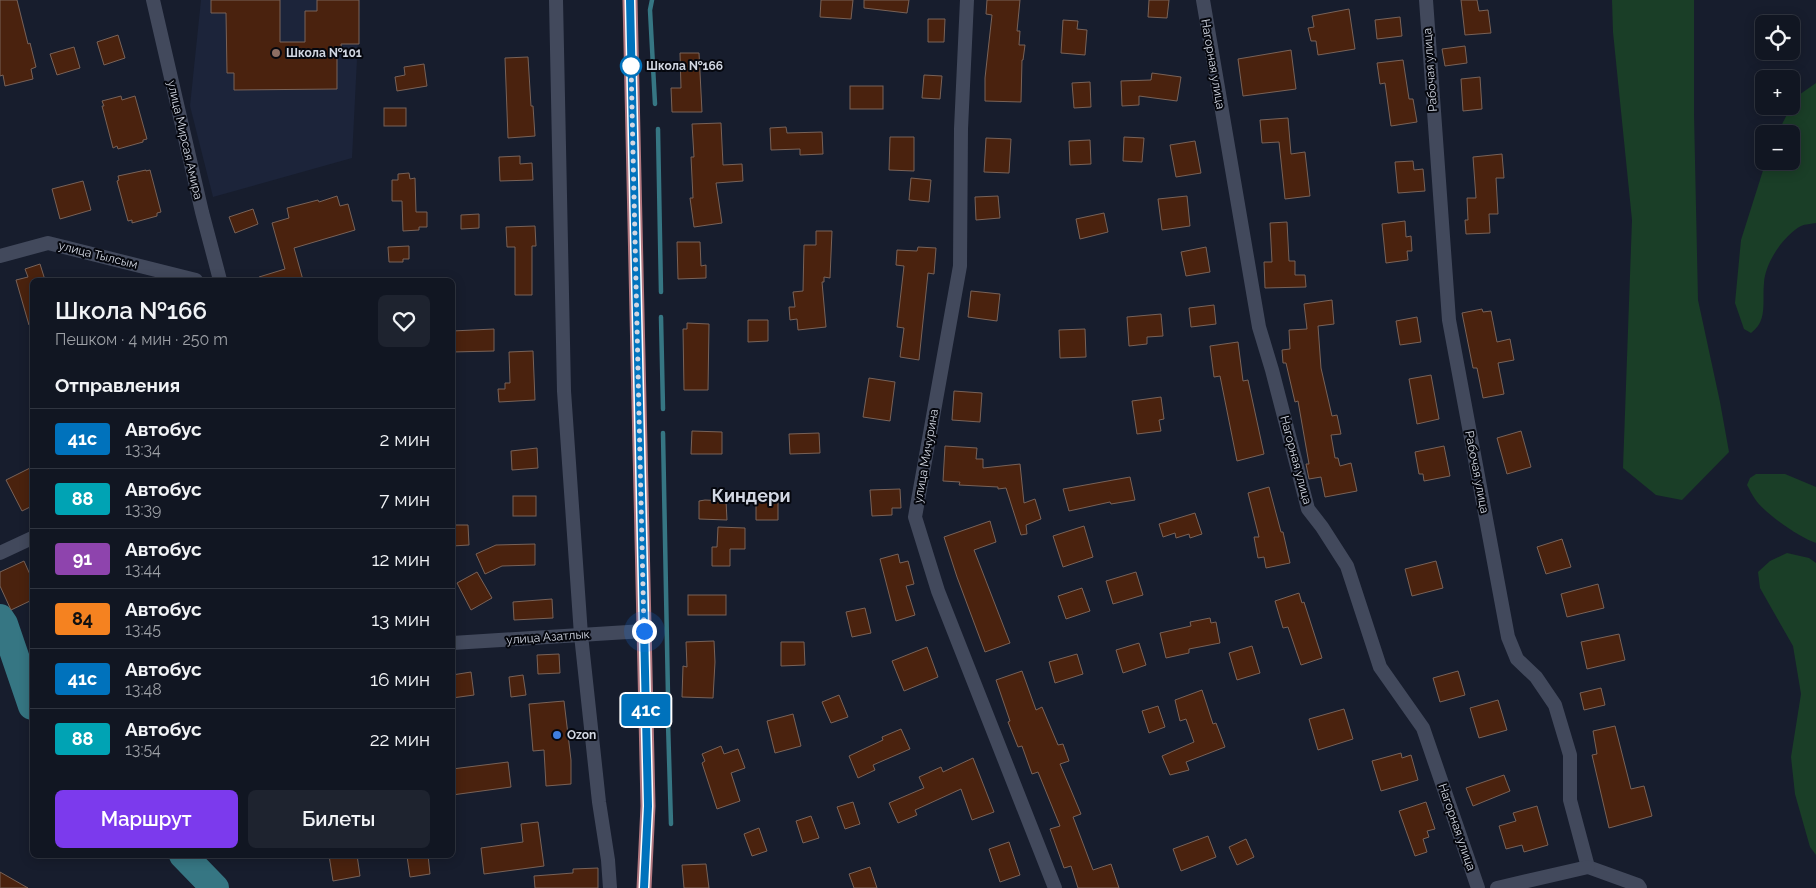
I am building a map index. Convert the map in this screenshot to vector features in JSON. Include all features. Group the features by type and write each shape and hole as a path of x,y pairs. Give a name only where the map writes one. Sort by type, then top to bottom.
{"main road":[{"path":"630,0 648,806 644,888"}],"street":[{"name":"улица Мирсая Амира","path":"153,0 202,212 219,278"},
{"path":"556,0 564,391 581,635 610,888"},
{"name":"улица Мичурина","path":"967,0 961,129 960,266 915,517 938,591 1055,888"},
{"name":"Нагорная улица","path":"1202,0 1259,327 1308,509 1322,526 1347,566 1380,667 1423,728 1478,888"},
{"name":"Рабочая улица","path":"1426,0 1449,320 1508,637 1517,659 1536,677 1555,705 1570,755 1570,800 1588,867"},
{"name":"улица Тылсым","path":"0,256 48,243 188,278"},
{"path":"0,553 30,539"},
{"name":"улица Азатлык","path":"455,643 644,631"},
{"path":"1497,888 1588,867 1638,885 1640,888"}],"shaded area":[{"name":"Школа №101","path":"201,0 360,0 352,158 213,197 190,106"}],"green space":[{"path":"1612,0 1694,0 1694,114 1698,300 1729,452 1682,500 1656,495 1623,468 1632,220 1613,32"},
{"path":"1816,83 1816,223 1803,225 1794,230 1771,259 1765,275 1762,317 1760,323 1751,333 1744,329 1735,303 1741,240 1763,170 1800,170 1800,125 1782,125 1787,115 1800,115 1800,94"},
{"path":"1756,474 1785,474 1816,487 1816,543 1783,524 1760,505 1747,485 1750,478"},
{"path":"1787,553 1809,558 1816,563 1816,855 1810,847 1795,794 1791,757 1801,694 1793,646 1760,588 1758,572 1770,561"}],"building":[{"path":"0,0 17,0 36,67 31,69 33,79 5,86 3,75 0,76"},
{"path":"211,0 280,0 280,42 305,42 305,11 317,11 317,0 359,0 359,44 341,44 342,53 337,53 337,89 234,90 234,73 227,73 226,13 211,13"},
{"path":"821,0 853,0 851,19 820,17"},
{"path":"864,0 909,0 907,13 864,8"},
{"path":"987,0 1020,0 1017,31 1020,31 1019,45 1025,45 1022,60 1021,102 985,101 985,78 992,15 986,14"},
{"path":"1149,0 1169,0 1167,18 1148,17"},
{"path":"1461,0 1477,0 1479,11 1488,10 1491,33 1465,35"},
{"path":"1349,9 1355,49 1318,55 1316,41 1311,41 1308,28 1314,27 1312,16"},
{"path":"1400,17 1402,36 1377,39 1375,20"},
{"path":"928,19 945,19 944,42 928,42"},
{"path":"1063,20 1078,21 1077,29 1087,30 1085,55 1061,53"},
{"path":"118,35 125,58 104,65 97,42"},
{"path":"1465,46 1467,63 1445,66 1442,49"},
{"path":"74,47 80,68 57,75 50,54"},
{"path":"1291,50 1296,89 1243,96 1238,59"},
{"path":"680,53 699,53 702,112 672,112 671,88 681,88"},
{"path":"528,57 535,136 508,138 505,58"},
{"path":"1403,60 1409,99 1413,99 1417,122 1391,126 1385,83 1380,84 1377,63"},
{"path":"424,64 427,86 397,91 395,77 405,75 404,67"},
{"path":"1152,73 1181,77 1177,101 1139,96 1139,105 1122,106 1121,81 1151,80"},
{"path":"924,75 942,76 940,99 922,98"},
{"path":"1480,77 1482,109 1463,111 1461,79"},
{"path":"1090,82 1091,107 1074,108 1072,83"},
{"path":"850,86 883,86 883,109 850,109"},
{"path":"121,96 122,100 135,96 147,139 143,140 143,142 118,149 117,146 113,148 102,101"},
{"path":"384,108 406,108 406,126 384,126"},
{"path":"1288,118 1291,154 1305,152 1310,196 1285,199 1279,142 1262,143 1260,120"},
{"path":"721,123 723,165 742,164 743,181 716,183 722,223 694,227 690,198 693,198 691,157 694,157 692,124"},
{"path":"786,127 787,133 822,132 823,154 800,155 800,149 771,150 770,128"},
{"path":"890,137 914,137 914,171 889,170"},
{"path":"1124,137 1144,138 1142,162 1123,161"},
{"path":"986,138 1011,139 1009,173 984,172"},
{"path":"1090,140 1091,164 1070,165 1069,141"},
{"path":"1195,141 1201,173 1176,177 1170,145"},
{"path":"1502,154 1504,178 1496,178 1498,214 1489,214 1490,233 1466,234 1465,220 1468,220 1467,198 1476,198 1473,157"},
{"path":"520,156 520,164 532,163 533,180 500,181 499,157"},
{"path":"1413,161 1414,170 1423,169 1425,191 1398,193 1395,162"},
{"path":"150,170 161,212 157,213 157,216 132,223 132,220 128,221 117,181 119,180 118,176"},
{"path":"409,173 410,179 415,178 416,212 427,212 427,227 419,227 419,230 403,231 402,201 392,201 392,180 398,180 398,174"},
{"path":"911,178 931,180 929,202 909,200"},
{"path":"83,181 91,210 60,219 52,189"},
{"path":"337,196 340,206 348,204 355,230 294,248 302,278 259,278 285,269 272,223 289,218 287,208 318,200 319,202"},
{"path":"998,196 1000,218 976,220 975,197"},
{"path":"1187,196 1190,226 1162,230 1158,199"},
{"path":"253,209 258,224 235,233 229,217"},
{"path":"1104,213 1108,232 1080,239 1076,219"},
{"path":"479,214 479,228 461,229 461,215"},
{"path":"1405,221 1406,237 1411,236 1412,251 1407,251 1408,260 1386,263 1382,224"},
{"path":"1287,222 1289,261 1295,261 1295,275 1305,275 1306,287 1265,288 1264,262 1272,262 1270,223"},
{"path":"535,226 536,246 532,246 532,295 515,295 515,247 507,247 506,227"},
{"path":"816,231 832,231 830,278 824,277 824,282 822,282 826,327 798,330 797,319 790,320 789,307 795,307 793,292 803,291 804,245 816,245"},
{"path":"677,242 700,242 701,266 706,265 706,278 678,279"},
{"path":"409,246 409,259 403,259 403,262 389,262 388,247"},
{"path":"918,247 936,248 934,274 928,273 919,360 900,357 904,328 897,327 904,266 896,265 897,250 917,251"},
{"path":"1206,247 1210,272 1186,276 1181,252"},
{"path":"40,264 44,278 30,278 29,325 16,280 28,277 25,269"},
{"path":"971,291 1000,294 997,321 968,317"},
{"path":"1332,300 1334,324 1318,326 1321,368 1332,416 1337,415 1341,434 1331,435 1335,458 1338,458 1340,466 1351,463 1357,491 1325,497 1321,477 1309,479 1306,464 1309,464 1298,401 1295,402 1286,363 1283,363 1282,350 1290,349 1289,330 1307,329 1304,304"},
{"path":"1214,305 1216,324 1191,327 1189,308"},
{"path":"1482,309 1483,312 1491,311 1497,342 1510,339 1514,360 1498,363 1504,394 1483,398 1477,368 1473,368 1462,313"},
{"path":"1161,314 1163,336 1147,337 1147,344 1129,346 1127,317"},
{"path":"1417,317 1421,342 1400,345 1396,321"},
{"path":"748,320 768,320 768,341 748,342"},
{"path":"687,323 709,324 708,390 684,390 683,329 687,329"},
{"path":"494,329 494,351 455,352 455,331"},
{"path":"1085,329 1086,357 1060,358 1059,330"},
{"path":"1238,342 1243,381 1248,380 1264,454 1237,461 1220,376 1214,377 1210,346"},
{"path":"533,351 535,400 499,402 498,389 505,389 505,383 510,383 509,352"},
{"path":"1431,375 1439,419 1417,424 1409,379"},
{"path":"869,378 895,382 890,421 863,417"},
{"path":"954,391 982,393 980,422 952,420"},
{"path":"1161,397 1164,419 1159,420 1161,431 1137,434 1132,401"},
{"path":"692,431 722,432 722,454 691,454"},
{"path":"1521,431 1531,467 1507,474 1497,438"},
{"path":"819,433 820,453 790,454 789,434"},
{"path":"945,446 977,448 976,459 983,459 983,468 1020,464 1024,503 1035,499 1041,519 1026,525 1027,534 1021,535 1006,488 998,489 998,487 959,485 960,482 943,481"},
{"path":"1444,446 1450,476 1424,481 1423,474 1419,474 1415,452"},
{"path":"537,448 538,468 512,470 511,451"},
{"path":"30,468 30,507 22,511 6,480"},
{"path":"1130,477 1135,500 1111,504 1110,502 1069,511 1063,489"},
{"path":"1269,487 1281,532 1283,532 1290,563 1266,568 1264,557 1258,558 1254,537 1259,537 1248,493"},
{"path":"900,489 901,508 892,508 892,515 872,516 870,490"},
{"path":"513,496 536,496 536,516 513,516"},
{"path":"756,500 778,501 778,520 756,520"},
{"path":"699,501 726,501 727,520 699,519"},
{"path":"1195,513 1202,534 1190,538 1189,534 1176,538 1175,533 1163,537 1159,524"},
{"path":"990,521 996,542 974,550 1010,643 985,652 944,537"},
{"path":"455,525 468,525 469,545 455,546"},
{"path":"1084,526 1093,557 1063,567 1053,536"},
{"path":"718,527 745,528 745,549 730,549 730,566 712,566 712,547 717,547"},
{"path":"1562,539 1571,567 1546,574 1537,547"},
{"path":"535,544 535,565 502,566 485,574 476,554 496,545"},
{"path":"898,554 900,563 908,561 914,584 906,586 915,615 896,621 880,559"},
{"path":"24,561 30,574 30,601 11,610 0,586 0,572"},
{"path":"1436,561 1443,588 1412,596 1405,569"},
{"path":"477,572 492,598 471,610 457,583"},
{"path":"1136,572 1143,595 1113,604 1106,581"},
{"path":"1598,584 1604,608 1567,617 1561,594"},
{"path":"1082,588 1090,611 1066,619 1058,596"},
{"path":"1299,593 1302,603 1304,602 1322,658 1301,665 1288,627 1283,628 1275,601"},
{"path":"688,595 726,595 726,615 688,615"},
{"path":"552,599 553,618 514,620 513,602"},
{"path":"865,608 871,633 852,637 846,612"},
{"path":"1210,618 1211,623 1216,622 1220,643 1189,649 1189,653 1166,658 1160,633 1191,626 1190,622"},
{"path":"1619,634 1625,660 1587,669 1581,642"},
{"path":"714,641 713,698 682,697 683,666 687,667 686,642"},
{"path":"781,642 804,642 805,665 781,666"},
{"path":"1139,643 1146,665 1123,673 1116,650"},
{"path":"1252,646 1260,673 1237,680 1229,653"},
{"path":"927,647 938,677 904,691 892,661"},
{"path":"559,654 560,673 538,674 537,655"},
{"path":"1077,654 1083,674 1055,683 1049,662"},
{"path":"1022,671 1036,710 1042,707 1058,745 1063,744 1069,761 1060,764 1081,814 1073,817 1093,870 1111,864 1119,888 1078,888 1071,866 1064,868 1050,829 1060,826 1038,772 1032,774 1022,746 1018,747 1008,722 1010,721 996,680"},
{"path":"1458,671 1465,695 1440,702 1433,678"},
{"path":"471,672 474,695 455,698 455,675"},
{"path":"523,675 526,695 511,697 509,677"},
{"path":"1601,688 1605,705 1584,710 1580,693"},
{"path":"1202,690 1213,724 1216,723 1225,747 1186,762 1189,770 1170,775 1162,756 1194,742 1186,719 1180,721 1175,700"},
{"path":"839,695 848,717 831,723 822,702"},
{"path":"1498,700 1507,730 1479,738 1470,708"},
{"path":"564,701 571,760 571,784 546,786 544,750 533,751 529,704"},
{"path":"1158,706 1165,727 1149,733 1142,711"},
{"path":"1344,709 1353,739 1318,750 1309,719"},
{"path":"793,714 801,746 775,753 767,721"},
{"path":"1615,726 1631,789 1644,786 1652,816 1609,828 1592,755 1597,754 1593,731"},
{"path":"901,729 910,749 873,765 875,770 858,778 849,756 883,740 882,737"},
{"path":"721,746 724,754 738,749 745,768 731,773 740,801 717,809 702,763 705,761 702,754"},
{"path":"1401,753 1402,758 1411,755 1418,780 1381,791 1372,761"},
{"path":"973,758 994,812 972,820 961,789 915,810 917,815 898,823 889,803 924,788 919,777 941,767 943,772"},
{"path":"508,762 511,787 455,795 455,769"},
{"path":"1504,775 1510,791 1473,806 1466,788"},
{"path":"853,802 860,824 845,829 837,807"},
{"path":"1426,802 1435,829 1427,831 1429,837 1423,839 1427,852 1415,856 1399,811"},
{"path":"1537,806 1548,845 1524,852 1522,845 1506,849 1499,826 1516,821 1513,813"},
{"path":"811,816 819,838 803,843 796,821"},
{"path":"538,822 544,866 484,874 481,848 523,842 521,824"},
{"path":"759,828 767,851 752,856 744,834"},
{"path":"1208,836 1216,857 1181,871 1173,849"},
{"path":"1246,839 1254,857 1237,865 1229,847"},
{"path":"1009,842 1020,875 1000,882 989,849"},
{"path":"329,858 357,858 360,876 333,881"},
{"path":"407,858 428,858 430,874 410,877"},
{"path":"706,864 709,888 684,888 682,865"},
{"path":"870,867 877,888 854,888 849,874"},
{"path":"598,868 598,888 535,888 534,876 573,873 573,869"},
{"path":"0,872 28,888 0,888"}],"waterway":[{"path":"652,0 650,10 655,104"},
{"path":"658,129 661,292"},
{"path":"661,317 663,409"},
{"path":"663,433 668,696"},
{"path":"0,618 4,624 30,700"},
{"path":"668,722 671,824"},
{"path":"186,858 215,888"}],"bus line":[{"name":"41с","path":"630,0 648,806 644,888"}],"place":[{"name":"Школа №101","path":"276,53"},
{"name":"Школа №166","path":"631,66"},
{"name":"Ozon","path":"557,735"}],"district":[{"name":"Киндери","path":"751,495"}],"route":[{"path":"631,66 631,64 644,631"}]}
